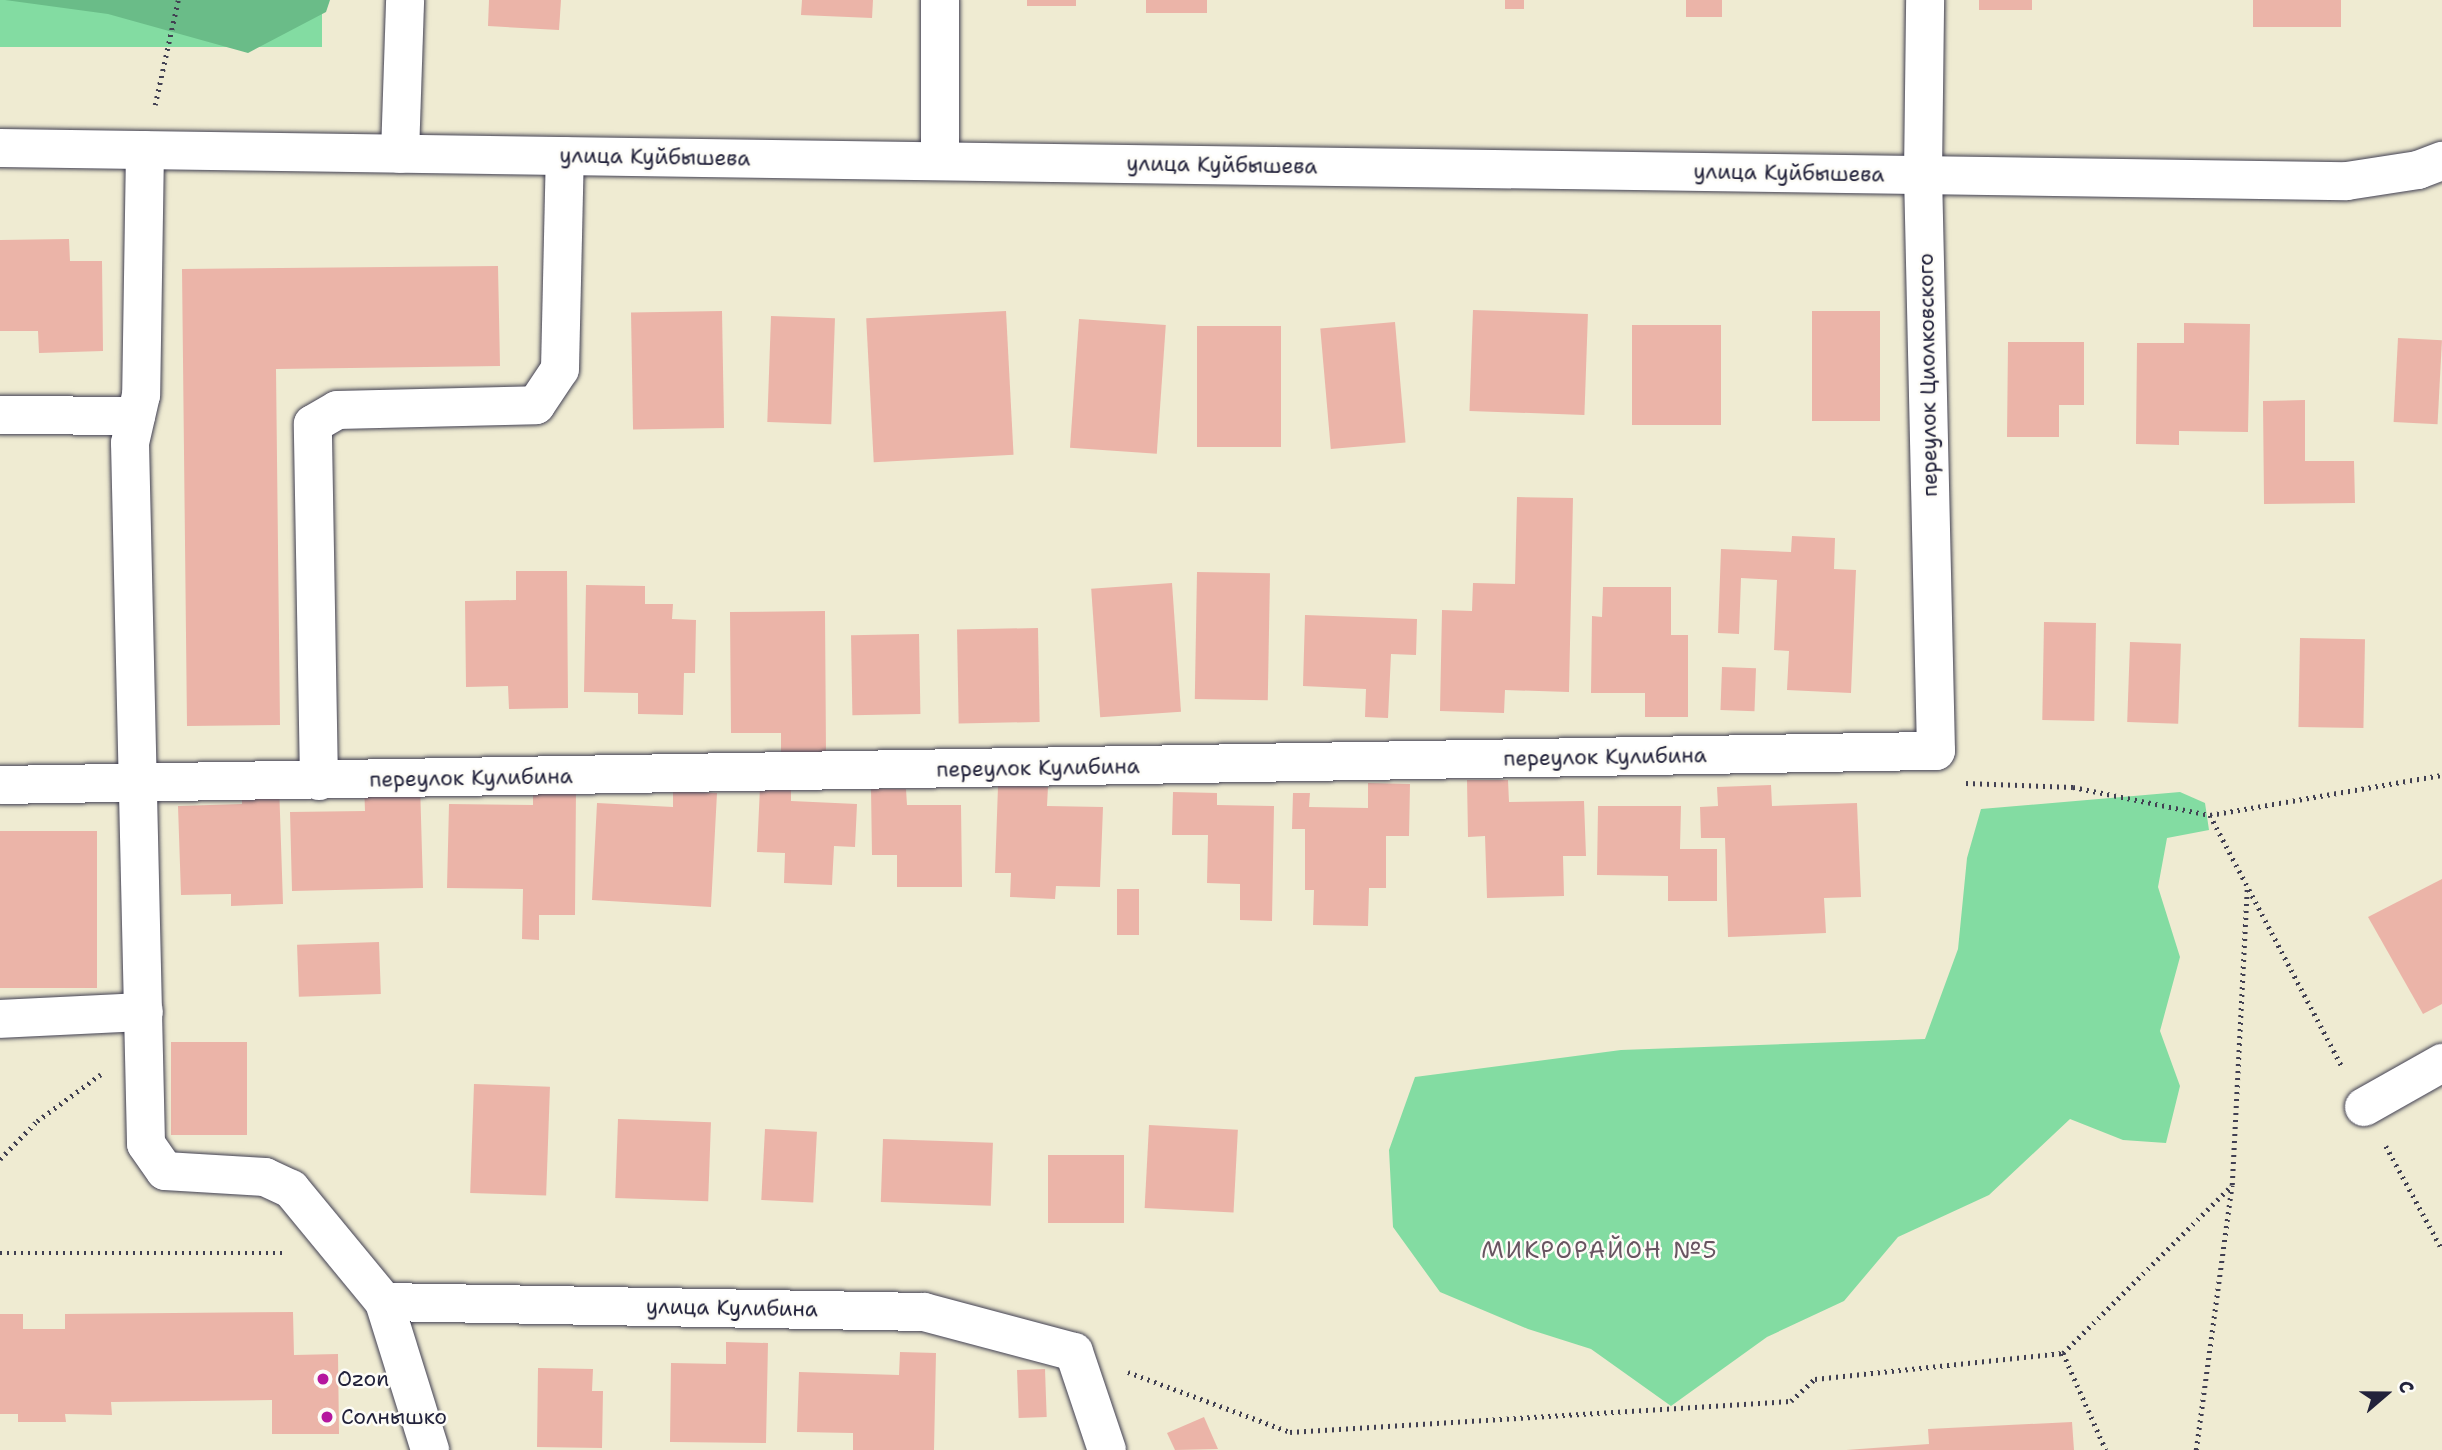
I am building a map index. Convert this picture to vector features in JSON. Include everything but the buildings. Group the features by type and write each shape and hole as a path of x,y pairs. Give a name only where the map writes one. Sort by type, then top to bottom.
{"street":[{"path":"400,154 405,0"},
{"path":"940,0 940,161"},
{"name":"переулок Циолковского","path":"1925,0 1923,174 1937,751"},
{"name":"улица Куйбышева","path":"0,148 2347,181 2418,170 2442,161"},
{"path":"145,150 141,395 130,443 140,785 146,1144 152,1159 165,1171 265,1177 291,1189 384,1303 430,1450"},
{"path":"319,781 313,424 337,410 536,405 560,369 565,156"},
{"path":"0,415 136,416"},
{"name":"переулок Кулибина","path":"0,785 140,785 1937,751"},
{"path":"0,1019 144,1028"},
{"path":"2364,1107 2442,1063"},
{"name":"улица Кулибина","path":"384,1303 924,1312 1074,1352"},
{"path":"1074,1352 1107,1450"}],"path":[{"path":"145,150 177,0"},
{"path":"1937,751 1959,783 2073,787 2210,815 2442,775"},
{"path":"2210,815 2442,1249"},
{"path":"2196,1450 2232,1185 2247,885"},
{"path":"0,1159 37,1121 144,1028"},
{"path":"1074,1352 1290,1432 1791,1401 1815,1379 2063,1353 2232,1185"},
{"path":"0,1253 343,1253"},
{"path":"2063,1353 2106,1450"}],"green space":[{"path":"0,0 322,0 322,47 0,47"},
{"path":"5,0 330,0 326,12 248,53 108,14"},
{"path":"2180,792 2205,803 2209,830 2167,838 2158,887 2180,957 2160,1031 2180,1086 2166,1143 2123,1140 2070,1119 1989,1195 1898,1237 1844,1301 1767,1337 1671,1406 1591,1349 1528,1329 1440,1292 1393,1227 1389,1150 1415,1077 1621,1050 1925,1039 1958,949 1967,858 1981,809"}],"place":[{"name":"Ozon","path":"323,1379"},
{"name":"Солнышко","path":"327,1417"}],"district":[{"name":"МИКРОРАЙОН №5","path":"1600,1250"}]}
